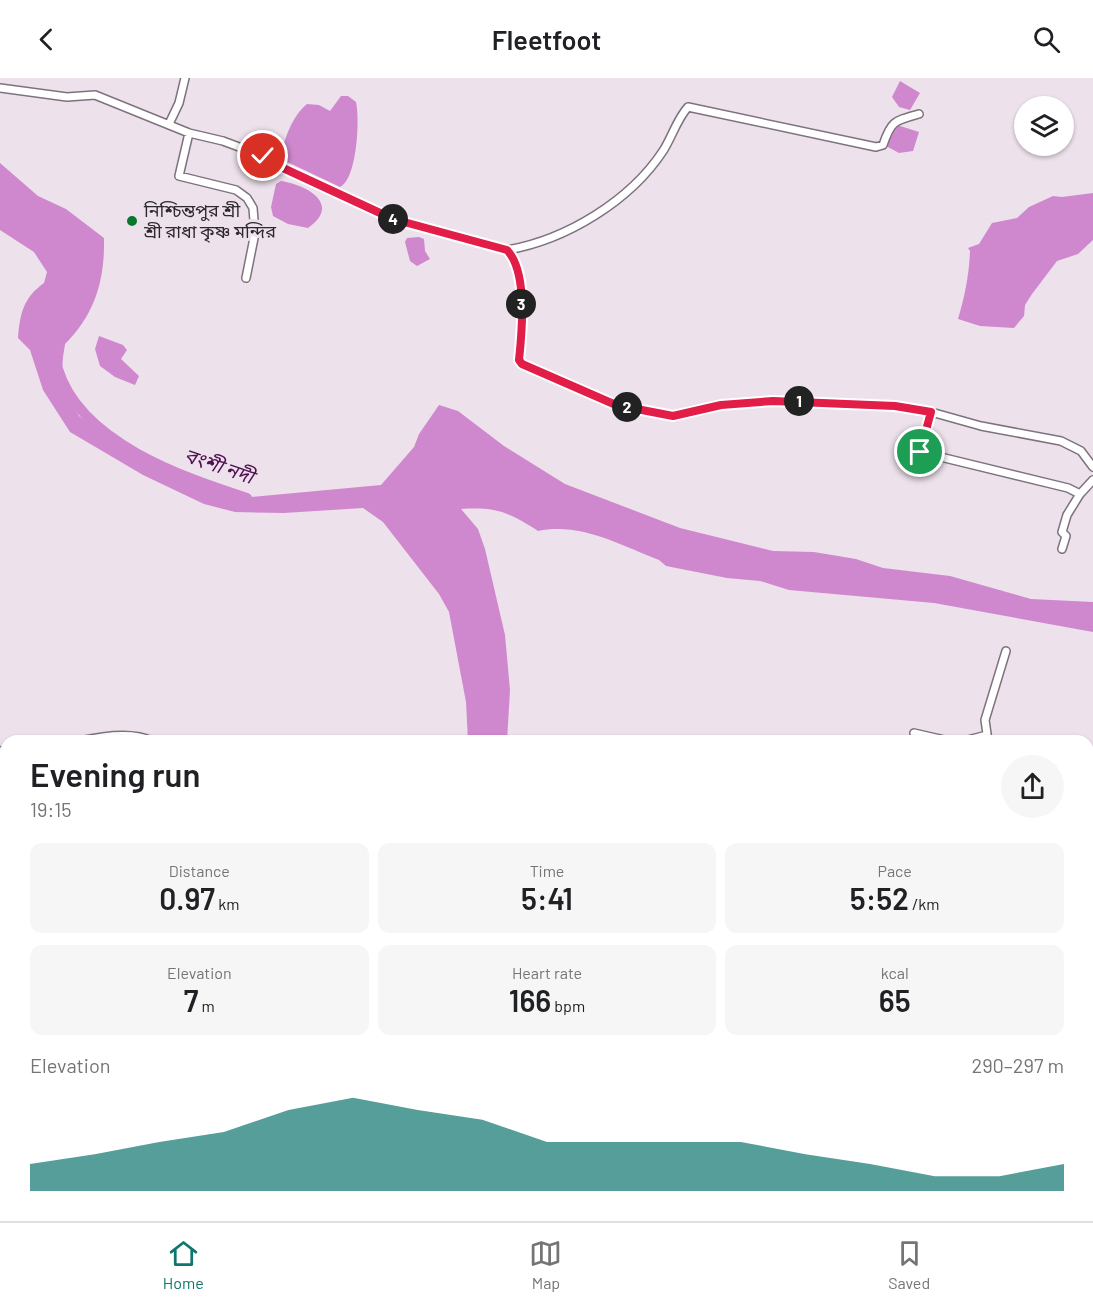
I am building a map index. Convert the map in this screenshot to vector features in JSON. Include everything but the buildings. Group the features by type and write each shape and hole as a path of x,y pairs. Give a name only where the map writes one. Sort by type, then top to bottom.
{"street":[{"path":"169,124 179,103 185,78"},
{"path":"0,88 67,97 95,95 189,133 224,141 263,156 283,168 393,219 507,250 580,225 632,190 663,152 688,107 876,147 883,145 887,130 894,122 919,114"},
{"path":"189,133 179,176 236,190 247,198 253,208 255,233 246,278"},
{"path":"507,250 514,263 521,287 519,360 522,364 616,405 673,416 721,405 773,401 895,406 931,412 981,426 1061,441 1081,451 1093,467"},
{"path":"931,412 920,452 1068,488 1080,494"},
{"path":"1062,549 1066,536 1062,532 1065,518 1080,494 1093,480"},
{"path":"987,735 985,720 1006,651"},
{"path":"914,733 923,735"}],"shaded area":[{"path":"900,81 920,93 910,110 899,107 892,97"},
{"path":"341,96 348,96 356,102 358,121 354,161 346,182 340,187 281,159 290,128 302,109 307,104 319,105 330,111"},
{"path":"897,125 919,132 913,151 899,153 886,146 886,140"},
{"path":"0,163 38,196 66,209 104,238 102,271 95,300 81,326 59,350 63,381 79,416 123,448 216,490 251,497 381,485 414,447 419,434 439,405 458,411 504,446 565,484 680,528 773,551 814,552 856,559 883,568 950,576 1031,599 1093,602 1093,632 934,603 789,590 760,581 727,578 666,566 659,560 585,532 554,529 538,531 502,512 461,509 478,529 485,549 505,635 510,690 507,735 468,735 466,702 449,612 439,594 383,522 363,508 284,513 235,512 204,504 143,475 70,432 43,390 30,350 18,338 24,307 31,295 44,283 47,272 34,252 0,230"},
{"path":"281,181 310,191 317,197 322,211 318,219 308,228 288,224 273,216 271,207 276,184"},
{"path":"1093,193 1093,240 1078,254 1057,261 1032,294 1025,305 1024,316 1014,328 980,326 958,319 968,277 970,251 968,248 979,244 992,223 1017,218 1029,207 1053,196"},
{"path":"407,238 424,239 425,251 430,259 417,266 410,261 405,242"},
{"path":"99,336 123,345 127,350 121,359 139,376 135,385 115,377 100,366 95,349"}],"waterway":[{"name":"বংশী নদী","path":"61,337 58,369 70,395 88,417 110,436 136,453 193,479 247,498"}],"place":[{"name":"নিশ্চিন্তপুর শ্রী শ্রী রাধা কৃষ্ণ মন্দির","path":"132,221"}],"route":[{"path":"263,156 361,206 393,219 507,250 514,263 521,287 519,360 522,364 583,392 616,405 673,416 721,405 773,401 895,406 931,412 920,452"}]}
